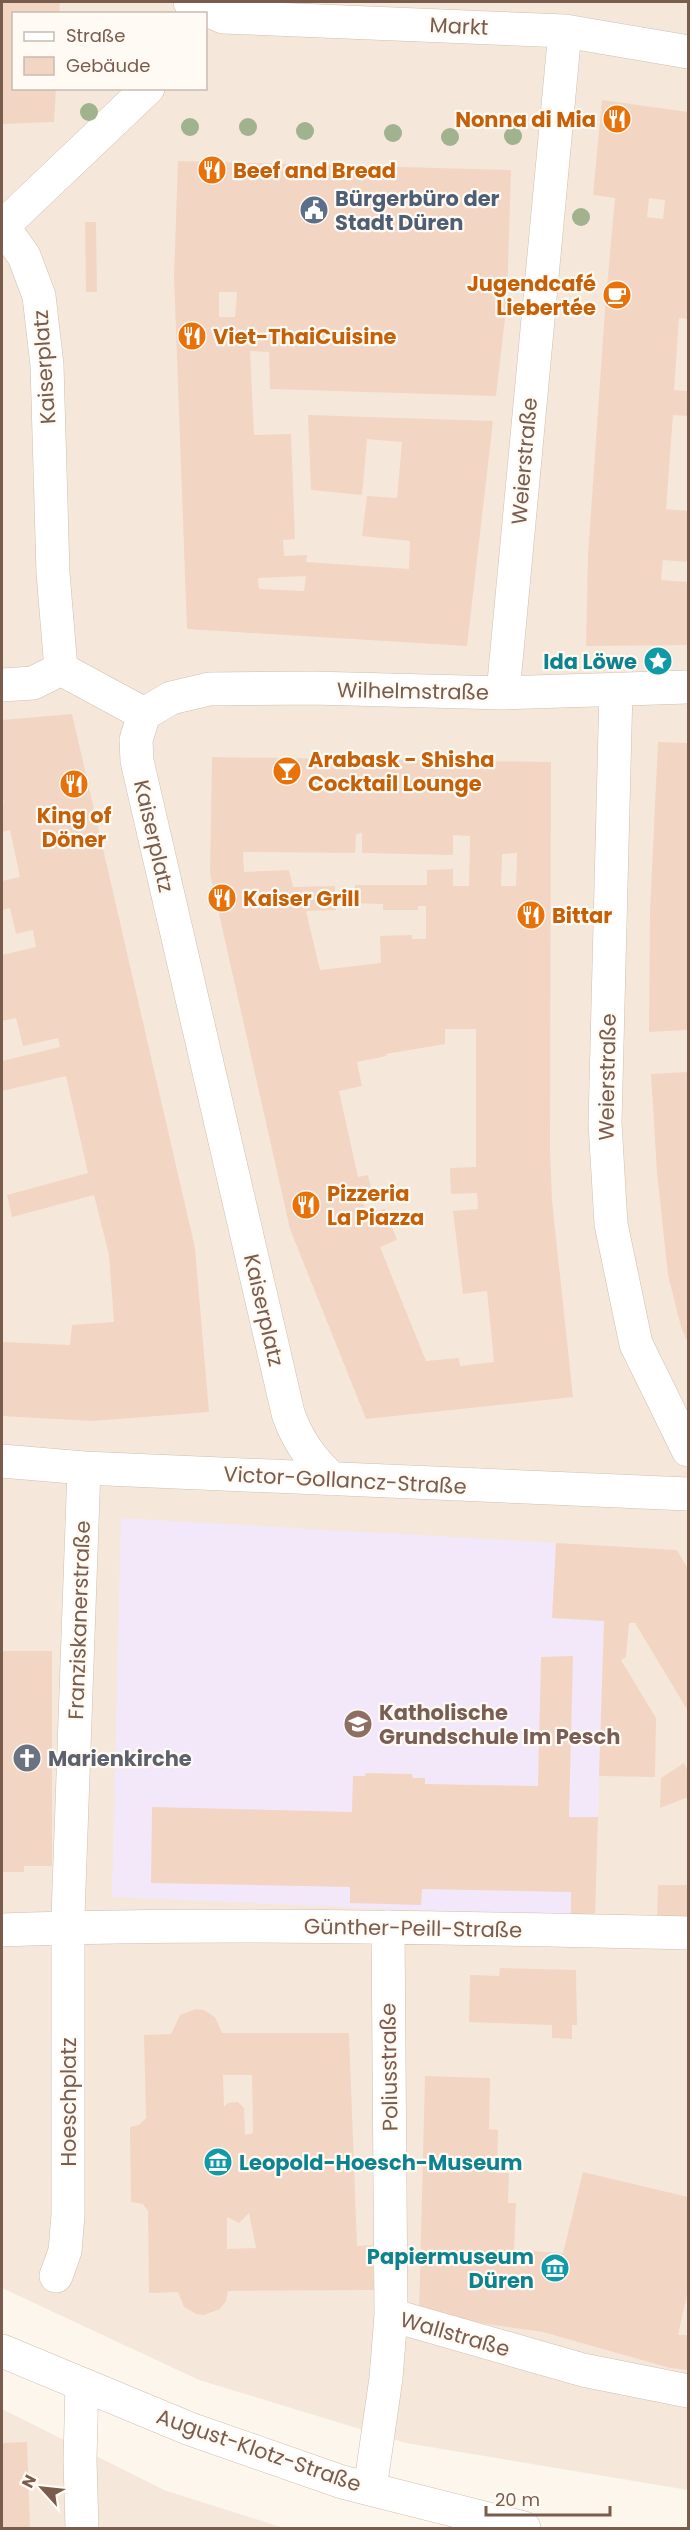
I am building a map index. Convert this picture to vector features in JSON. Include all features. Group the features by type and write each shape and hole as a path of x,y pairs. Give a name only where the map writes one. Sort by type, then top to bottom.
{"street":[{"name":"Markt","path":"214,26 354,11 565,31 688,52"},
{"name":"Weierstraße","path":"503,693 565,31"},
{"path":"2,225 146,90"},
{"name":"Kaiserplatz","path":"2,225 24,256 39,296 47,365 53,573 61,669"},
{"path":"2,685 33,683 61,669 144,714"},
{"name":"Wilhelmstraße","path":"144,714 171,698 209,689 312,688 503,693 688,687"},
{"name":"Weierstraße","path":"616,689 605,1123 611,1224 636,1344 688,1450"},
{"name":"Kaiserplatz","path":"144,714 136,740 137,761 288,1413 295,1434 310,1458 332,1479"},
{"name":"Victor-Gollancz-Straße","path":"2,1461 84,1468 688,1494"},
{"name":"Franziskanerstraße","path":"69,1922 84,1468"},
{"path":"2,1930 69,1922"},
{"name":"Günther-Peill-Straße","path":"69,1922 138,1927 388,1927 688,1933"},
{"name":"Hoeschplatz","path":"56,2276 64,2252 68,2214 69,1922"},
{"name":"Poliusstraße","path":"388,1927 391,2315"},
{"name":"Wallstraße","path":"370,2489 386,2378 391,2315 583,2370 688,2391"},
{"name":"August-Klotz-Straße","path":"2,2351 190,2429 342,2482 483,2524 524,2529"},
{"path":"82,2384 80,2460 82,2529"}],"shaded area":[{"path":"2,2 688,2 688,2490 406,2443 199,2380 2,2288"},
{"name":"Katholische Grundschule Im Pesch","path":"121,1518 556,1543 552,1618 604,1621 598,1817 571,1917 112,1897"},
{"path":"2,2409 164,2490 284,2528 2,2528"}],"building":[{"path":"2,2 60,2 59,12 12,12 12,90 56,90 54,122 2,124"},
{"path":"602,100 688,112 688,319 679,318 674,390 688,391 688,416 673,415 666,509 688,511 688,562 663,560 661,580 688,582 688,645 586,646 588,555 615,198 593,195","holes":["649,198 665,200 663,219 647,217"]},
{"path":"178,161 511,170 507,301 496,396 270,389 269,352 250,351 254,435 291,434 295,539 283,540 284,556 307,555 306,562 409,569 410,541 362,536 367,496 397,498 402,442 367,439 362,495 311,490 308,415 493,421 467,646 187,629 174,277","holes":["219,292 237,292 235,317 219,317","306,576 304,591 259,589 258,578"]},
{"path":"85,222 96,222 97,292 86,292"},
{"path":"72,714 195,1248 209,1412 92,1421 2,1416 2,1342 70,1345 72,1325 114,1322 109,1255 94,1195 12,1217 7,1195 88,1173 66,1076 2,1091 2,1061 60,1047 58,1038 23,1046 16,1018 2,1021 2,955 36,947 33,930 16,934 10,908 2,910 2,881 20,877 10,830 2,832 2,804 4,803 2,720"},
{"path":"658,742 688,743 688,1030 649,1032 650,911"},
{"path":"212,757 551,762 550,1151 552,1201 573,1397 366,1419 290,1229 210,874","holes":["362,833 362,853 453,855 453,835 470,836 469,886 453,886 453,869 427,870 427,885 355,885 354,903 383,904 383,910 418,910 418,906 426,906 426,939 412,939 412,935 380,936 381,963 320,970 306,911 336,910 335,886 293,887 289,870 244,872 243,852 355,853 356,834","517,853 516,886 501,886 502,854","445,1029 476,1029 476,1167 450,1168 451,1194 477,1193 478,1209 453,1211 463,1294 487,1291 494,1362 460,1366 459,1358 426,1361 380,1247 397,1240 385,1209 366,1214 361,1191 371,1188 368,1175 358,1177 339,1091 362,1086 357,1062 387,1056 386,1054 445,1044"]},
{"path":"688,1072 688,1343 681,1327 668,1275 657,1173 651,1074"},
{"path":"556,1543 677,1550 688,1569 688,1711 635,1623 629,1623 626,1657 621,1660 656,1718 655,1777 599,1776 604,1621 552,1618"},
{"name":"Marienkirche","path":"2,1651 52,1651 52,1866 24,1866 24,1872 2,1872"},
{"path":"573,1656 569,1817 598,1817 595,1917 571,1917 571,1892 422,1889 421,1905 350,1903 350,1887 151,1883 152,1807 352,1812 353,1776 365,1776 366,1773 412,1774 413,1778 425,1778 425,1784 538,1786 541,1657"},
{"path":"684,1763 688,1771 688,1797 660,1808 661,1778"},
{"path":"658,1885 688,1885 688,1920 657,1920"},
{"path":"500,1968 576,1970 577,2025 572,2025 572,2039 552,2038 552,2025 469,2022 470,1975 499,1976"},
{"path":"196,2009 204,2010 215,2017 222,2033 349,2033 357,2246 372,2245 374,2290 228,2291 226,2301 220,2309 204,2315 196,2314 184,2307 178,2292 149,2293 148,2211 143,2204 131,2202 130,2127 139,2125 146,2118 144,2035 171,2034 180,2015","holes":["223,2075 252,2075 253,2133 245,2135 244,2108 238,2102 228,2103 224,2107","249,2213 256,2248 227,2249 227,2217 239,2223"]},
{"name":"Papiermuseum Düren","path":"425,2076 490,2078 489,2129 498,2130 497,2173 509,2173 508,2203 516,2203 514,2250 563,2253 583,2172 688,2197 688,2290 678,2335 688,2335 688,2370 670,2368 543,2332 419,2314"},
{"path":"27,2442 30,2528 2,2528 2,2443"}],"place":[{"name":"Nonna di Mia","path":"617,119"},
{"name":"Beef and Bread","path":"212,170"},
{"name":"Bürgerbüro der Stadt Düren","path":"314,210"},
{"name":"Jugendcafé Liebertée","path":"617,295"},
{"name":"Viet-ThaiCuisine","path":"192,336"},
{"name":"Ida Löwe","path":"658,661"},
{"name":"Arabask - Shisha Cocktail Lounge","path":"287,771"},
{"name":"King of Döner","path":"74,784"},
{"name":"Kaiser Grill","path":"222,898"},
{"name":"Bittar","path":"531,915"},
{"name":"Pizzeria La Piazza","path":"306,1205"},
{"name":"Katholische Grundschule Im Pesch","path":"358,1724"},
{"name":"Marienkirche","path":"27,1758"},
{"name":"Leopold-Hoesch-Museum","path":"218,2162"},
{"name":"Papiermuseum Düren","path":"555,2268"}]}
